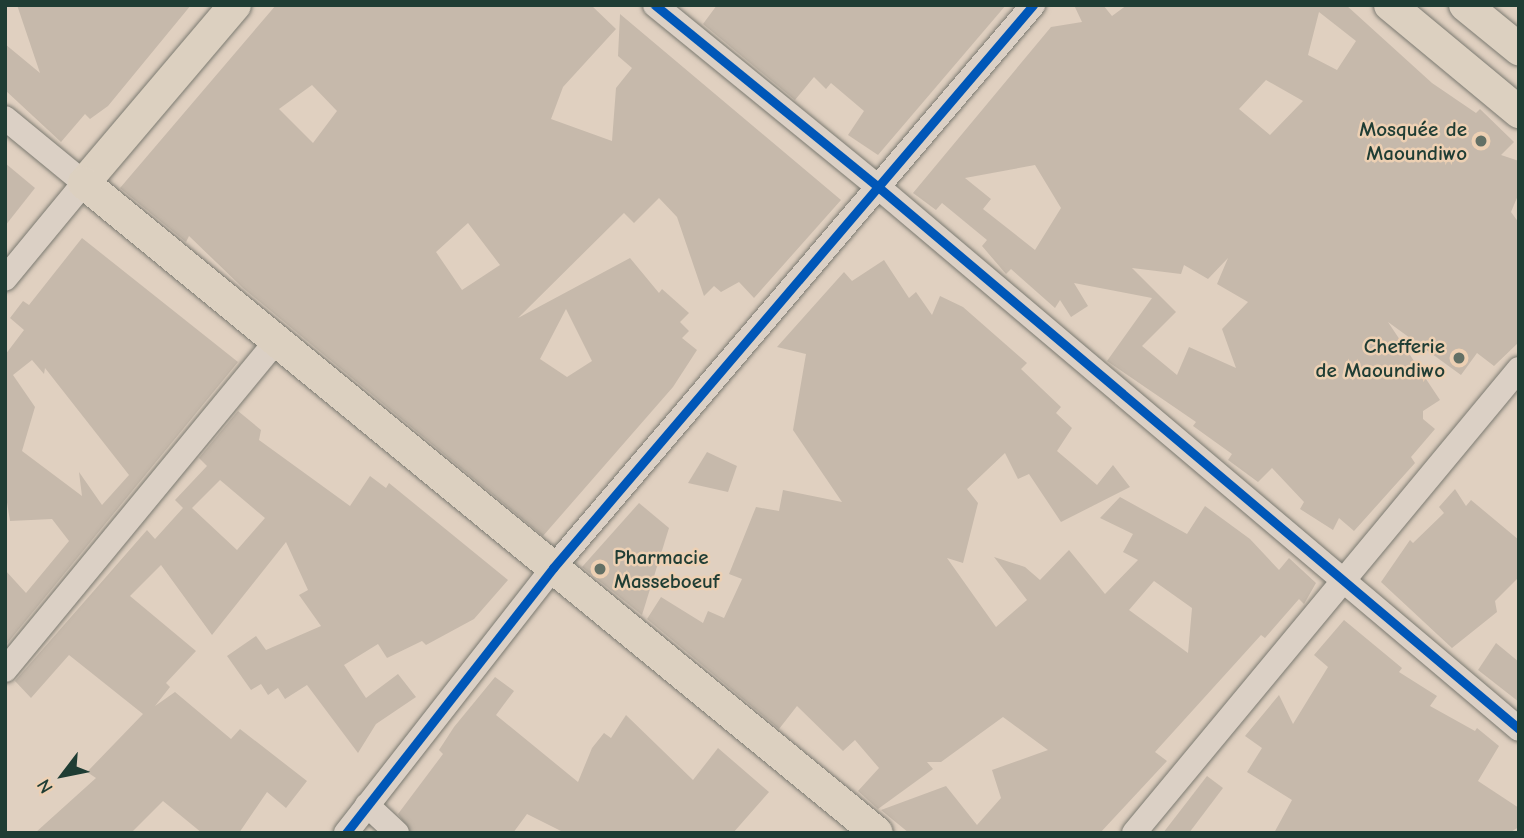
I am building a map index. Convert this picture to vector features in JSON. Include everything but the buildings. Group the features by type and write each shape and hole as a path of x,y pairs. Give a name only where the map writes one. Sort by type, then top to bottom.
{"main road":[{"path":"235,5 84,183 877,833"},
{"path":"1390,5 1519,112"},
{"path":"1465,5 1519,49"}],"street":[{"path":"655,5 877,186 1519,729"},
{"path":"346,833 553,568 1033,5"},
{"path":"5,118 84,183 5,279"},
{"path":"5,670 276,341"},
{"path":"1134,833 1342,579 1519,369"},
{"path":"368,805 397,833"}],"cycle path":[{"path":"655,5 877,186 1519,729"},
{"path":"346,833 553,568 1033,5"}],"place":[{"name":"Mosquée de Maoundiwo","path":"1481,141"},
{"name":"Chefferie de Maoundiwo","path":"1459,358"},
{"name":"Pharmacie Masseboeuf","path":"600,569"}]}
